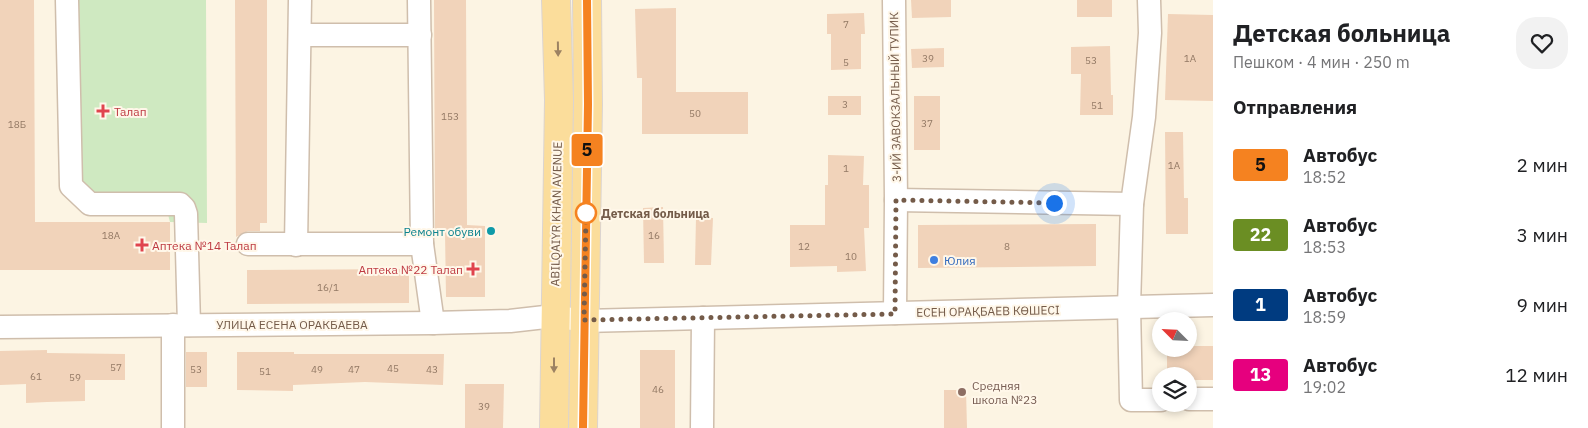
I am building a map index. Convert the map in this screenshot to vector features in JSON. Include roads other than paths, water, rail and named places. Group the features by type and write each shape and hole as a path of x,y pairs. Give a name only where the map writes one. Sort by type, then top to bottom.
{"main road":[{"name":"ABILQAIYR KHAN AVENUE","path":"554,428 554,316 559,100 556,0"},
{"path":"583,428 588,104 587,0"}],"street":[{"path":"67,0 71,186 90,204 180,204 186,214 181,325 173,428"},
{"path":"296,245 300,0"},
{"path":"419,0 422,244 433,323"},
{"name":"3-ИЙ ЗАВОКЗАЛЬНЫЙ ТУПИК","path":"894,0 895,314"},
{"path":"1149,0 1150,34 1144,116 1132,204 1129,307 1131,400 1152,400"},
{"path":"300,35 420,36"},
{"path":"896,200 1132,204"},
{"path":"248,244 422,244"},
{"name":"ЕСЕН ОРАҚБАЕВ КӨШЕСІ","path":"584,320 1213,305"},
{"name":"УЛИЦА ЕСЕНА ОРАКБАЕВА","path":"0,327 510,322 554,316 584,320"},
{"path":"702,428 704,318"},
{"path":"1197,399 1213,399"}],"place":[{"name":"Талап","path":"103,111"},
{"name":"Детская больница","path":"586,213"},
{"name":"Ремонт обуви","path":"491,231"},
{"name":"Аптека №14 Талап","path":"142,245"},
{"name":"Юлия","path":"934,260"},
{"name":"Аптека №22 Талап","path":"473,269"},
{"name":"Средняя школа №23","path":"962,392"}]}
